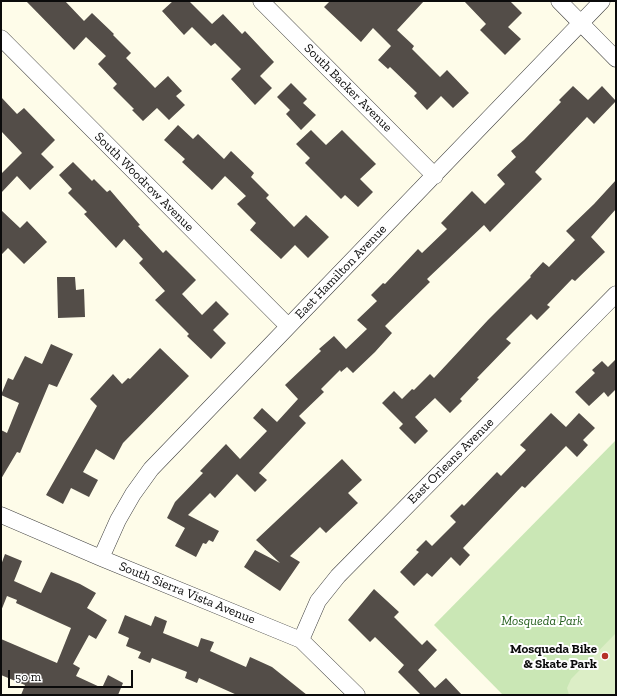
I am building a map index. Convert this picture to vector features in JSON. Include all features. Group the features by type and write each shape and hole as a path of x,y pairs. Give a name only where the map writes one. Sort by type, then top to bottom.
{"street":[{"name":"South Backer Avenue","path":"261,1 434,176"},
{"path":"559,1 616,58"},
{"name":"East Hamilton Avenue","path":"101,558 121,514 151,469 602,1"},
{"name":"South Woodrow Avenue","path":"1,38 288,326"},
{"name":"East Orleans Avenue","path":"301,640 318,601 338,576 616,294"},
{"name":"South Sierra Vista Avenue","path":"1,515 101,558 301,640 356,695"}],"green space":[{"name":"Mosqueda Park","path":"616,440 616,695 503,695 434,625"},
{"name":"Mosqueda Bike & Skate Park","path":"616,633 616,695 569,695 567,688 571,679"}],"building":[{"path":"26,1 65,1 84,21 92,13 131,53 126,58 155,88 168,76 182,91 176,96 185,105 169,120 157,108 143,121 132,110 134,109 113,88 117,84 98,64 106,56 86,37 74,50"},
{"path":"173,1 189,1 212,24 223,14 242,34 245,31 274,62 260,76 272,88 255,105 231,79 241,69 215,43 211,46 192,27 184,35 162,11"},
{"path":"330,1 424,1 397,30 414,46 412,49 440,77 447,70 469,93 453,108 441,96 427,110 414,96 417,93 390,67 388,69 378,60 391,46 373,28 361,42 324,7"},
{"path":"464,1 510,1 522,13 508,27 521,39 505,55 480,30 486,24"},
{"path":"291,83 307,99 303,103 316,115 301,130 286,114 290,110 277,97"},
{"path":"573,86 588,100 602,86 616,101 594,124 587,117 535,172 542,179 490,232 484,225 427,279 430,282 385,326 392,333 375,352 353,373 347,367 341,372 340,370 321,389 324,392 299,416 306,423 259,473 267,480 255,492 237,474 215,498 210,493 188,515 219,531 213,542 209,540 206,544 203,543 196,557 175,546 185,528 167,518 175,502 203,473 200,471 226,444 240,459 267,431 253,418 262,408 277,422 298,399 285,385 321,351 319,349 334,336 346,349 367,329 357,320 377,301 371,295 383,283 385,284 418,249 422,253 447,229 441,223 472,191 485,204 505,184 497,175 516,157 511,151 524,140 561,102 559,100"},
{"path":"1,97 17,114 24,108 55,140 41,154 54,167 30,190 17,176 1,193 1,174 22,153 1,131"},
{"path":"178,125 193,139 198,134 224,159 231,151 254,173 251,177 269,195 266,198 294,227 306,215 329,237 308,258 295,245 281,259 250,230 256,223 237,204 246,196 225,176 212,190 182,162 185,159 164,140"},
{"path":"311,130 326,145 342,130 376,164 360,179 373,192 358,207 345,195 341,199 305,163 310,158 296,144"},
{"path":"73,162 92,181 94,179 107,192 110,190 140,225 138,226 163,253 166,250 196,280 182,294 202,315 216,301 229,314 213,330 226,343 211,359 187,336 189,334 155,300 165,291 139,263 143,259 124,239 116,248 84,214 87,212 68,193 72,189 59,175"},
{"path":"616,180 616,209 591,237 605,252 575,281 572,279 547,305 550,307 537,320 531,314 506,339 511,343 477,378 479,379 460,399 462,401 450,413 435,398 415,417 428,431 415,444 399,428 403,424 382,403 394,391 402,399 412,389 414,390 430,374 434,378 488,320 531,277 530,276 543,262 549,267 575,240 566,231"},
{"path":"1,210 20,228 27,221 47,242 24,264 8,248 1,255"},
{"path":"57,277 75,277 76,290 84,289 85,317 58,318"},
{"path":"51,344 73,354 57,387 49,384 20,453 17,452 1,479 1,430 7,433 19,403 1,395 8,378 13,380 25,356 42,364"},
{"path":"160,348 189,376 123,443 114,460 96,449 83,472 98,480 89,497 71,488 63,504 46,495 97,406 90,399 113,374 122,384 128,378 130,379"},
{"path":"616,359 616,389 608,397 604,392 589,406 575,392 595,373 592,370 602,361 608,367"},
{"path":"551,413 566,427 579,413 595,428 583,440 588,445 577,457 566,446 525,488 522,486 463,548 470,555 460,566 451,557 432,577 427,573 414,586 400,572 419,552 416,550 426,540 432,546 456,522 450,516 462,504 464,506 497,472 501,476 526,450 520,445"},
{"path":"342,459 362,480 348,493 358,503 326,533 320,527 290,556 300,562 280,591 244,567 255,550 280,563 256,540"},
{"path":"5,554 22,561 14,581 41,593 51,572 80,584 96,593 87,608 107,620 96,639 89,635 73,664 80,668 76,676 102,688 108,675 123,683 118,695 21,695 25,685 1,675 1,639 57,663 71,628 16,603 17,600 7,596 1,611 1,565"},
{"path":"374,589 399,612 394,617 422,645 427,640 437,650 418,670 435,688 446,678 462,695 421,695 398,672 404,665 375,637 370,642 348,620"},
{"path":"125,615 151,626 155,616 167,621 163,633 198,647 201,638 214,642 210,651 246,667 250,657 272,667 307,695 237,695 199,678 197,683 185,678 187,672 152,658 150,663 138,658 141,652 126,646 129,638 118,633"}],"place":[{"name":"Mosqueda Bike & Skate Park","path":"605,656"}]}
